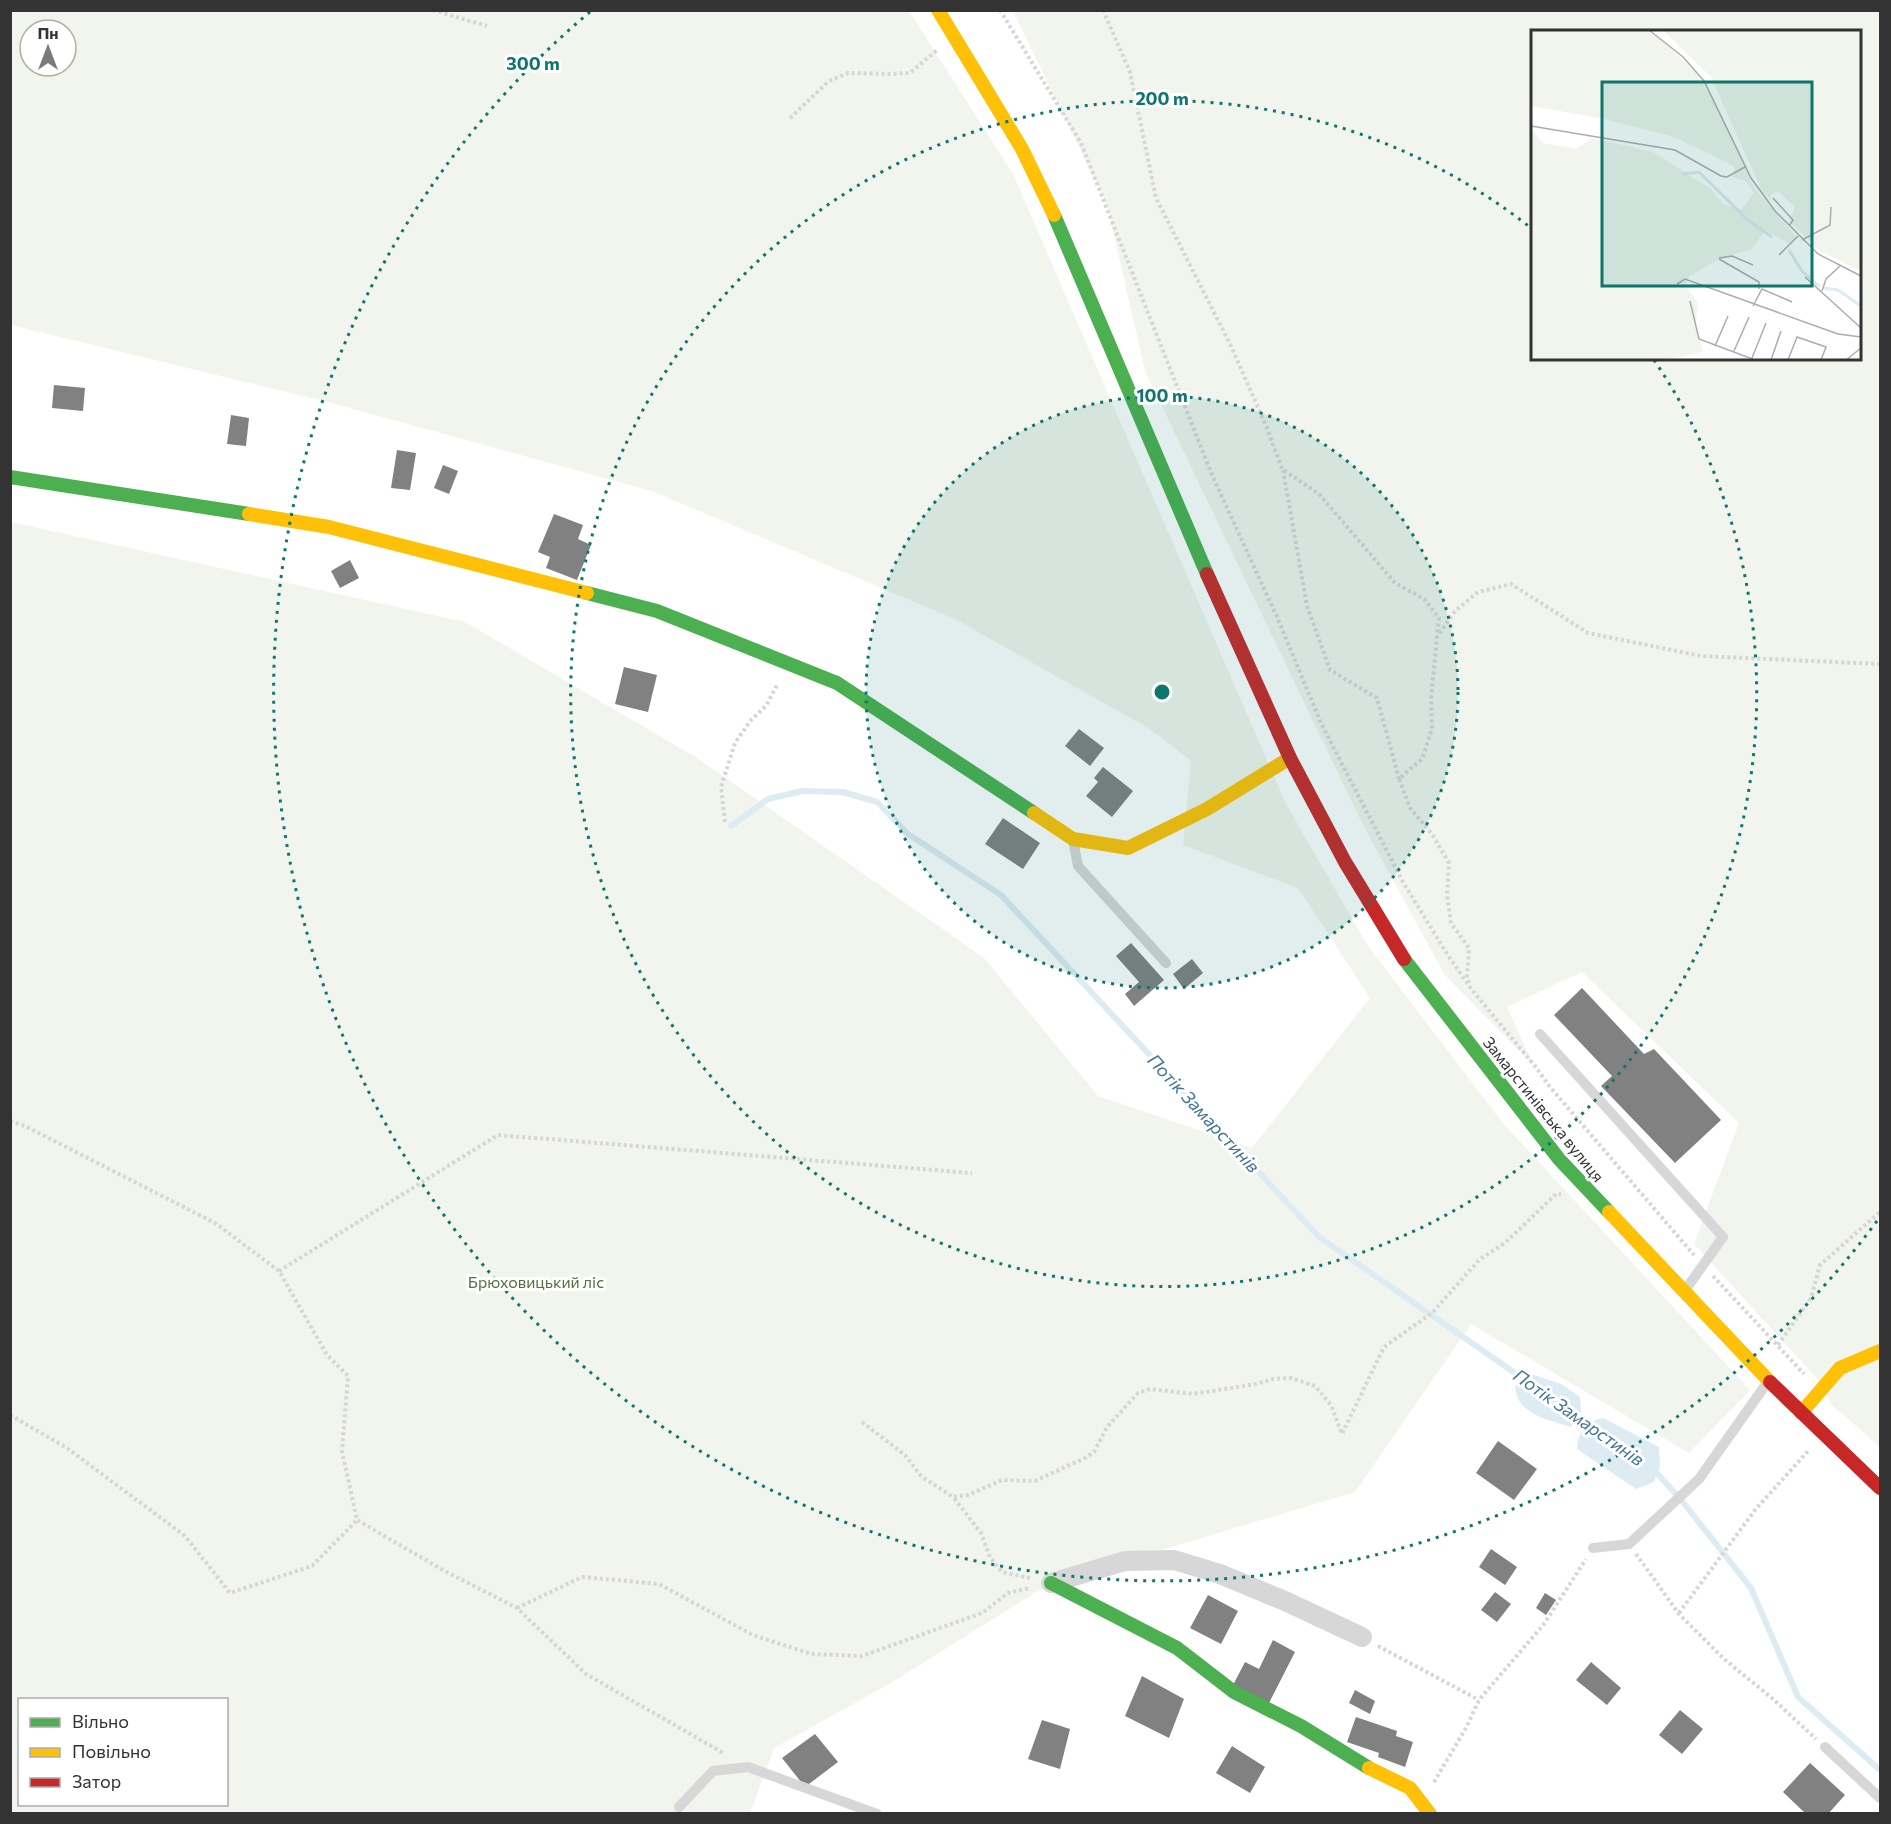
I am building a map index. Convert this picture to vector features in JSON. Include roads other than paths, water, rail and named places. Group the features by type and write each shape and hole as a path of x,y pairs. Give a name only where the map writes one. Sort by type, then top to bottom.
{"street":[{"name":"Замарстинівська вулиця","path":"938,10 1022,149 1050,205 1228,623 1290,758 1345,862 1405,961 1559,1159 1801,1413 1881,1488"},
{"path":"10,477 330,527 657,610 837,683 1073,839 1128,848 1207,809 1290,758"},
{"path":"1801,1413 1840,1368 1881,1351"},
{"path":"1051,1583 1125,1561 1174,1560 1220,1574 1286,1601 1362,1638"},
{"path":"1051,1583 1177,1648 1234,1692 1301,1726 1359,1763 1410,1788 1426,1808"}],"lane":[{"path":"1073,839 1078,866 1166,963"},
{"path":"1540,1034 1723,1237 1684,1292"},
{"path":"1593,1548 1629,1544 1699,1479 1769,1380"},
{"path":"1825,1747 1881,1798"},
{"path":"679,1807 713,1771 748,1767 877,1814"}],"waterway":[{"name":"Потік Замарстинів","path":"731,826 768,799 802,791 843,792 877,802 908,834 1001,895 1319,1237 1528,1382"},
{"name":"Потік Замарстинів","path":"1573,1413 1595,1428"},
{"name":"Потік Замарстинів","path":"1652,1468 1676,1494"},
{"name":"Потік Замарстинів","path":"1682,1501 1751,1588 1798,1697 1880,1770"}],"park label":[{"name":"Брюховицький ліс","path":"536,1281"}]}
